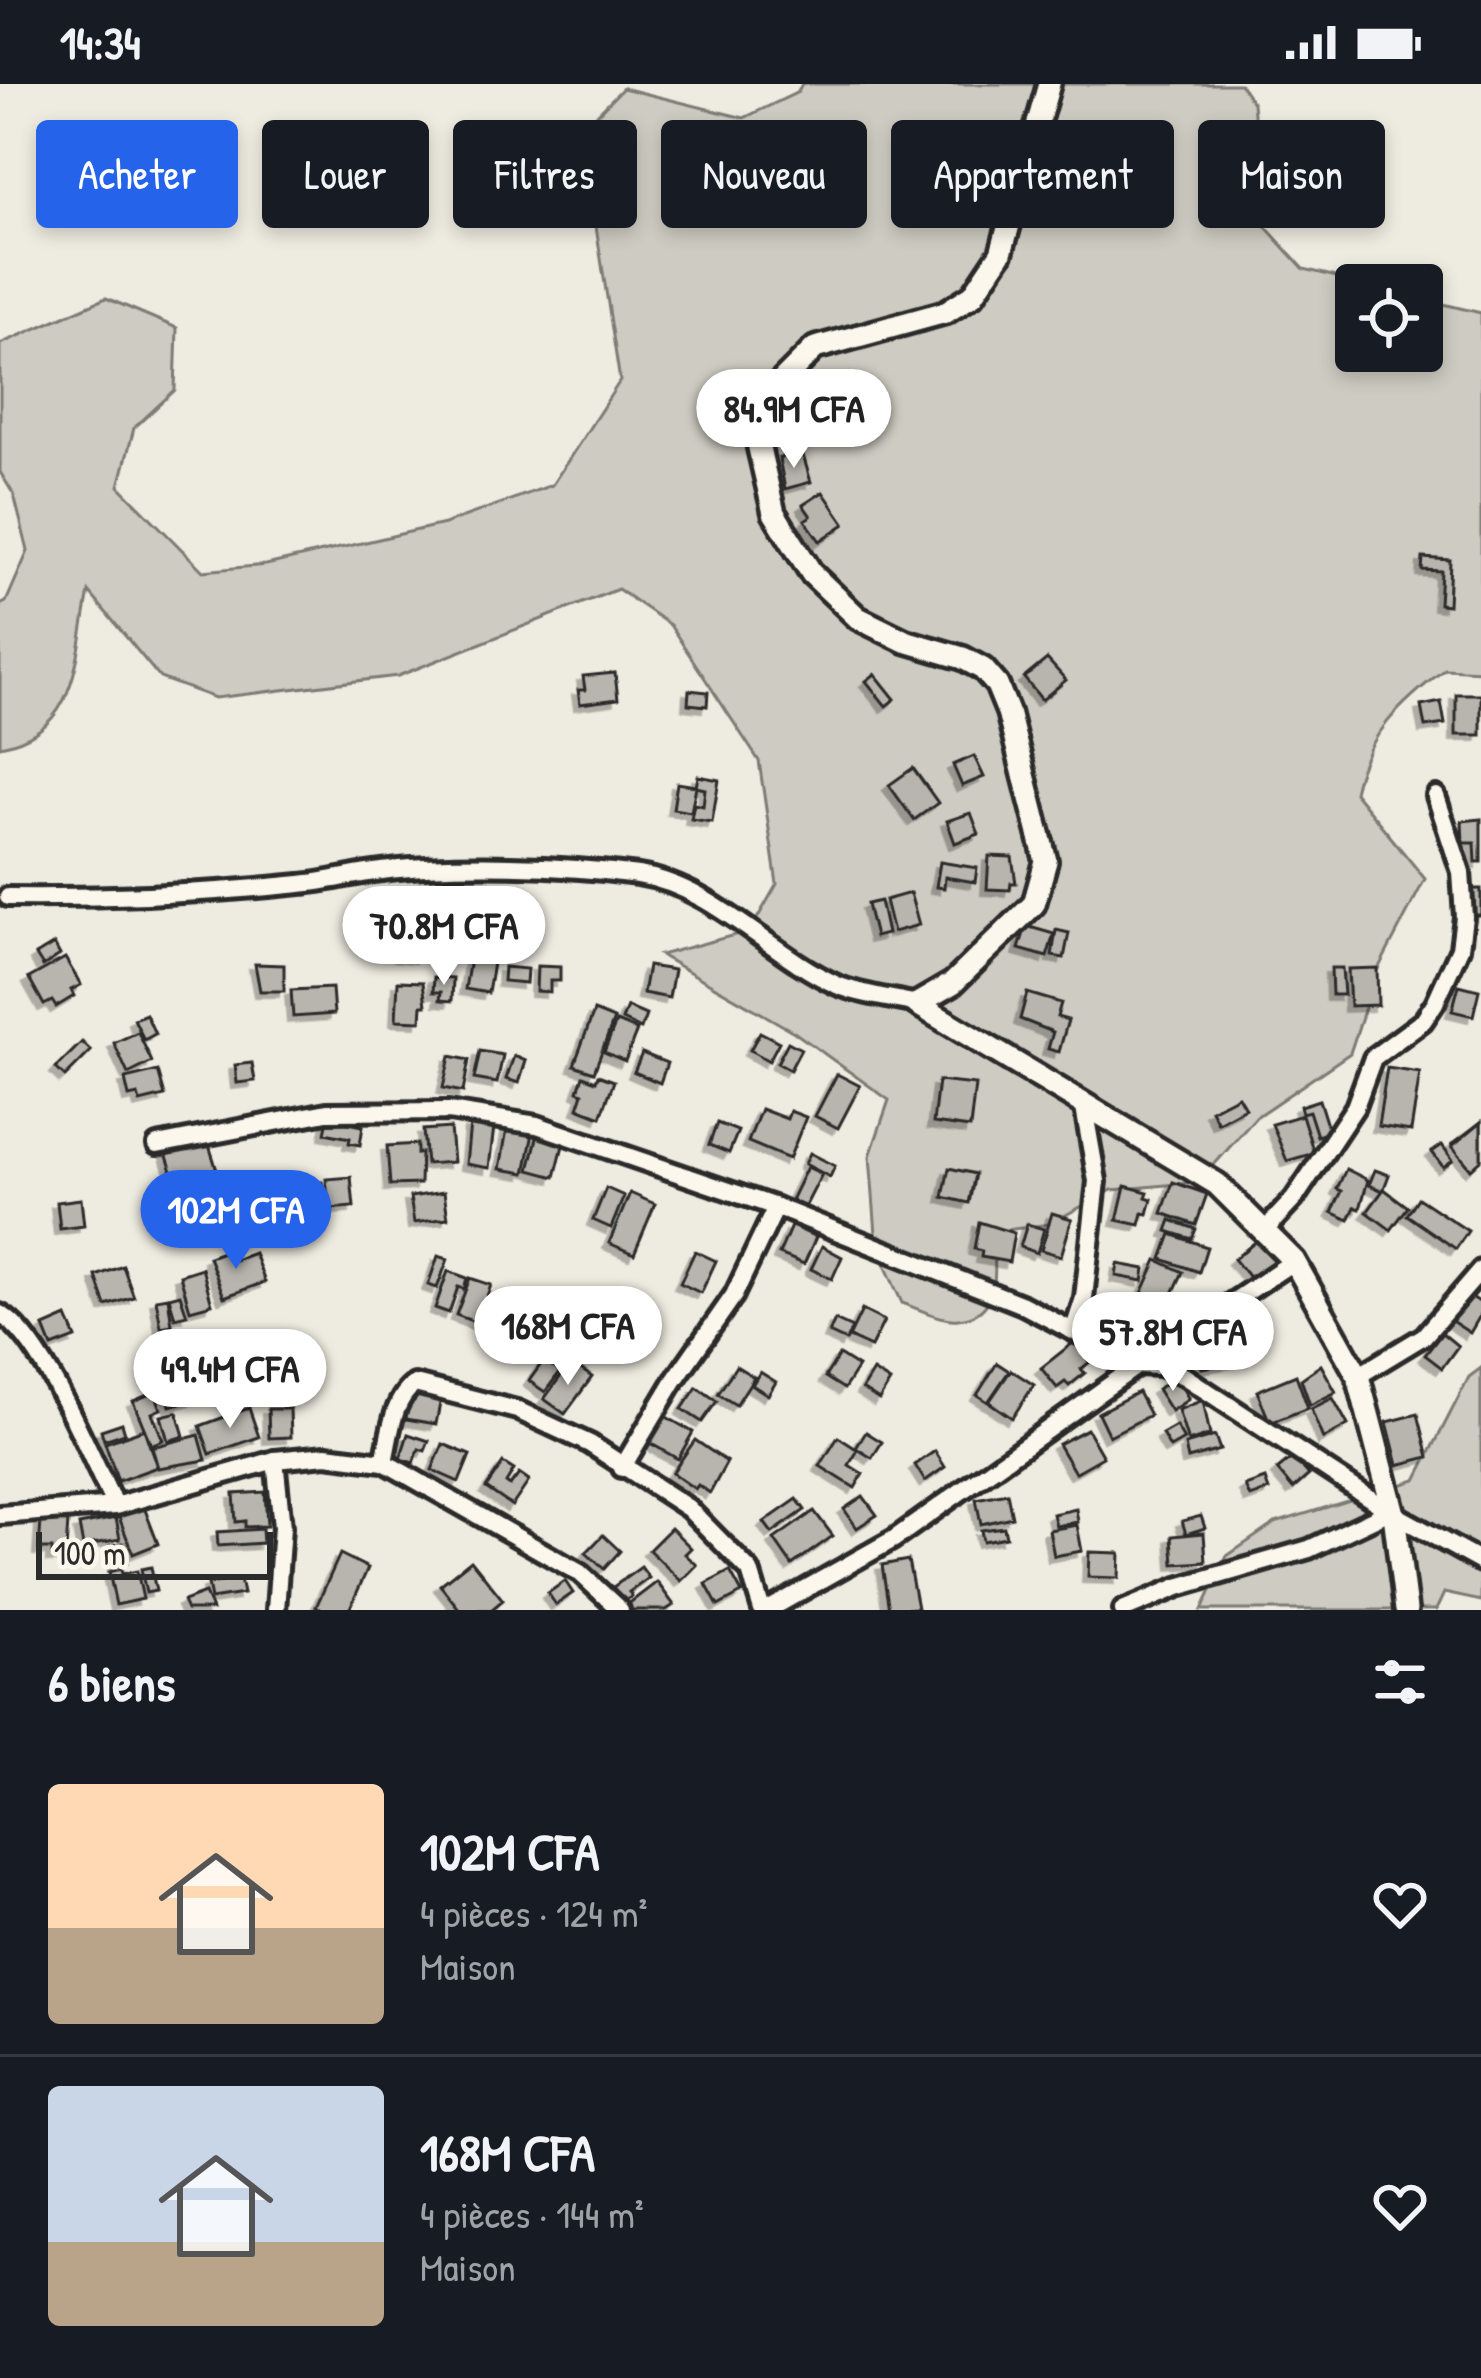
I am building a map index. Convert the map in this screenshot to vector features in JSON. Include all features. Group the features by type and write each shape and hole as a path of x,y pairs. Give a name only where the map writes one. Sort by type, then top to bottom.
{"street":[{"path":"917,1004 953,983 1034,904 1046,861 1008,712 997,685 983,669 858,618 812,574 774,513 759,448 778,385 814,348 946,312 974,295 1001,253 1049,84"},
{"path":"1264,1231 1294,1198 1354,1107 1373,1058 1423,1021 1436,1003 1460,948 1461,872 1436,796"},
{"path":"8,897 114,897 305,884 385,871 536,867 643,876 705,901 796,963 841,987 917,1004 1217,1184 1294,1261 1358,1376 1392,1513 1406,1610"},
{"path":"1074,1329 1084,1298 1097,1181 1084,1102"},
{"path":"157,1145 327,1112 449,1111 537,1126 776,1207 1023,1305 1138,1365 1160,1366 1184,1376 1392,1513 1481,1562"},
{"path":"622,1468 674,1381 734,1295 776,1207"},
{"path":"384,1462 398,1405 404,1391 416,1384 517,1410 590,1444 688,1508 750,1571 765,1610 894,1539 1138,1365 1294,1261"},
{"path":"1358,1376 1424,1336 1481,1270"},
{"path":"0,1314 14,1322 40,1358 115,1506"},
{"path":"0,1515 115,1506 275,1460 326,1455 384,1462 580,1574 620,1610"},
{"path":"275,1460 282,1527 276,1610"},
{"path":"1123,1610 1178,1587 1309,1549 1392,1513"}],"shaded area":[{"path":"802,84 1240,84 1253,103 1255,120 1198,120 1198,228 1267,228 1304,269 1335,277 1335,372 1443,372 1443,304 1481,313 1481,671 1445,669 1429,682 1376,737 1360,772 1354,792 1425,879 1377,971 1350,1053 1256,1117 1199,1182 1112,1190 1049,1224 992,1232 995,1273 990,1298 973,1315 958,1319 902,1303 877,1247 870,1156 889,1100 794,1032 660,955 750,931 777,884 759,761 670,625 618,589 398,676 215,698 160,678 89,592 76,665 59,708 26,738 0,746 0,605 6,602 28,551 14,495 0,472 0,344 106,298 177,328 175,390 134,428 119,486 203,571 266,565 444,524 552,485 620,381 596,228 637,228 637,120 591,120 623,88 744,118 798,92"},
{"path":"1481,1368 1481,1601 1444,1593 1436,1610 1202,1610 1227,1556 1275,1523 1416,1480 1469,1377"}],"building":[{"path":"802,452 811,482 785,489 779,458"},
{"path":"823,492 845,524 820,541 805,520 811,516 803,505"},
{"path":"1423,558 1450,560 1448,605 1439,604 1441,571 1422,570"},
{"path":"1047,659 1066,680 1042,700 1024,678"},
{"path":"615,673 618,699 580,704 583,676"},
{"path":"875,674 895,699 886,706 866,681"},
{"path":"689,690 708,692 707,706 688,704"},
{"path":"1456,694 1481,694 1481,735 1456,735"},
{"path":"1441,702 1445,724 1425,727 1421,706"},
{"path":"974,756 984,777 962,786 953,765"},
{"path":"913,768 938,803 914,820 889,785"},
{"path":"698,776 719,780 712,822 691,819 694,804 703,806 705,789 696,787"},
{"path":"677,783 696,786 691,812 673,809"},
{"path":"971,813 979,834 955,843 947,821"},
{"path":"1481,819 1481,862 1476,862 1475,843 1463,843 1462,821"},
{"path":"989,856 1012,857 1016,883 1011,883 1010,890 987,889"},
{"path":"940,862 977,868 975,882 945,877 944,888 936,887"},
{"path":"1471,889 1481,889 1481,915 1470,915"},
{"path":"910,893 919,925 893,932 885,900"},
{"path":"502,901 526,907 523,920 499,914"},
{"path":"880,901 887,934 875,937 867,904"},
{"path":"1026,926 1054,934 1047,957 1019,949"},
{"path":"1056,930 1069,933 1064,958 1052,956"},
{"path":"403,933 422,935 420,957 400,955"},
{"path":"54,944 60,955 43,966 36,955"},
{"path":"65,958 81,985 71,990 74,996 56,1007 52,1001 44,1005 29,978"},
{"path":"470,959 493,963 488,993 465,989"},
{"path":"255,964 284,965 284,991 260,991"},
{"path":"537,966 560,967 560,981 550,981 550,992 536,991"},
{"path":"648,966 674,970 669,998 643,993"},
{"path":"504,967 527,969 526,983 503,981"},
{"path":"1331,968 1342,968 1344,995 1332,995"},
{"path":"1377,968 1378,1005 1350,1006 1348,969"},
{"path":"434,977 453,978 452,1001 440,1000 441,992 433,992"},
{"path":"398,981 423,982 426,1005 422,1005 421,1021 396,1020"},
{"path":"1459,985 1479,990 1473,1016 1452,1011"},
{"path":"332,988 334,1014 293,1017 291,990"},
{"path":"1027,993 1061,1003 1057,1017 1068,1020 1059,1052 1048,1049 1053,1032 1020,1019"},
{"path":"627,1007 646,1015 641,1029 622,1020"},
{"path":"594,1011 614,1019 594,1072 574,1065"},
{"path":"146,1014 155,1034 144,1040 134,1019"},
{"path":"616,1022 637,1030 625,1061 604,1052"},
{"path":"138,1032 152,1062 128,1074 114,1043"},
{"path":"760,1032 779,1042 769,1061 750,1050"},
{"path":"82,1042 91,1051 65,1077 56,1068"},
{"path":"788,1042 801,1049 790,1070 777,1063"},
{"path":"480,1051 503,1055 497,1083 474,1079"},
{"path":"642,1053 667,1063 660,1083 634,1072"},
{"path":"450,1056 469,1060 463,1092 443,1088"},
{"path":"514,1056 526,1061 519,1083 506,1079"},
{"path":"252,1063 255,1081 237,1083 235,1065"},
{"path":"1387,1068 1420,1073 1411,1131 1378,1126"},
{"path":"158,1071 165,1096 140,1102 138,1095 129,1097 125,1079"},
{"path":"837,1074 860,1086 838,1128 815,1116"},
{"path":"598,1075 614,1081 601,1117 578,1108 583,1076 596,1081"},
{"path":"938,1081 975,1085 970,1128 933,1123"},
{"path":"1238,1096 1245,1108 1218,1123 1211,1110"},
{"path":"1319,1100 1329,1132 1317,1136 1309,1111 1302,1113 1300,1106"},
{"path":"761,1109 787,1119 790,1111 806,1117 789,1159 748,1142"},
{"path":"1302,1115 1314,1153 1287,1161 1272,1124"},
{"path":"328,1119 363,1126 360,1145 325,1133"},
{"path":"1481,1122 1481,1158 1470,1167 1452,1144"},
{"path":"1481,1122 1481,1160 1471,1169 1452,1146"},
{"path":"717,1123 738,1131 729,1153 709,1145"},
{"path":"470,1124 494,1127 489,1168 466,1164"},
{"path":"450,1128 453,1162 426,1164 423,1130"},
{"path":"507,1129 533,1133 525,1173 500,1169"},
{"path":"538,1134 564,1141 555,1177 529,1170"},
{"path":"207,1139 217,1170 176,1184 166,1153"},
{"path":"417,1144 420,1184 390,1185 387,1146"},
{"path":"1442,1145 1453,1160 1443,1167 1432,1152"},
{"path":"810,1153 835,1166 830,1177 805,1164"},
{"path":"807,1167 822,1174 805,1207 791,1200"},
{"path":"949,1168 975,1174 969,1203 943,1197"},
{"path":"1346,1169 1368,1180 1360,1209 1355,1207 1349,1220 1332,1212"},
{"path":"1375,1170 1389,1175 1383,1191 1369,1185"},
{"path":"203,1177 204,1183 218,1178 222,1193 209,1197 214,1210 188,1219 177,1186"},
{"path":"351,1177 354,1207 329,1209 326,1179"},
{"path":"322,1182 328,1211 313,1213 311,1183"},
{"path":"1173,1182 1207,1194 1196,1225 1162,1213"},
{"path":"1125,1186 1148,1192 1146,1197 1152,1199 1140,1225 1117,1220"},
{"path":"606,1188 624,1196 611,1228 593,1220"},
{"path":"1384,1189 1408,1207 1391,1230 1367,1212"},
{"path":"444,1192 448,1218 414,1223 410,1197"},
{"path":"630,1193 655,1204 634,1254 609,1243"},
{"path":"1418,1198 1468,1231 1456,1249 1407,1215"},
{"path":"81,1199 84,1226 60,1229 57,1202"},
{"path":"1052,1213 1072,1219 1061,1256 1041,1250"},
{"path":"1171,1220 1196,1229 1192,1239 1167,1231"},
{"path":"979,1222 1014,1233 1009,1262 981,1257 982,1251 974,1249"},
{"path":"1027,1224 1044,1229 1037,1253 1020,1247"},
{"path":"791,1226 816,1237 804,1264 779,1254"},
{"path":"1171,1234 1207,1247 1199,1272 1162,1259"},
{"path":"1264,1235 1281,1257 1252,1281 1234,1259"},
{"path":"822,1246 842,1257 832,1279 811,1269"},
{"path":"231,1249 235,1260 254,1253 265,1282 224,1297 209,1257"},
{"path":"695,1251 716,1261 701,1293 680,1283"},
{"path":"438,1256 448,1259 437,1288 428,1285"},
{"path":"1157,1260 1183,1272 1156,1330 1131,1318"},
{"path":"1118,1264 1145,1269 1143,1281 1116,1276"},
{"path":"123,1266 134,1297 106,1306 96,1276"},
{"path":"202,1268 212,1304 190,1310 180,1275"},
{"path":"448,1271 467,1278 464,1289 458,1287 449,1313 435,1308"},
{"path":"470,1278 491,1285 477,1323 456,1315"},
{"path":"180,1294 187,1315 175,1318 169,1297"},
{"path":"1467,1294 1481,1303 1481,1314 1470,1333 1450,1320"},
{"path":"168,1297 172,1325 161,1327 156,1299"},
{"path":"862,1310 884,1321 871,1347 849,1337"},
{"path":"67,1317 76,1338 52,1347 44,1327"},
{"path":"835,1320 852,1328 846,1341 829,1333"},
{"path":"1442,1333 1458,1346 1442,1368 1425,1355"},
{"path":"1236,1334 1241,1361 1202,1368 1197,1340"},
{"path":"1074,1342 1090,1362 1069,1386 1065,1382 1057,1388 1041,1368"},
{"path":"839,1355 858,1367 844,1389 825,1377"},
{"path":"544,1360 560,1372 545,1392 529,1381"},
{"path":"239,1362 245,1386 170,1406 164,1382"},
{"path":"571,1362 592,1377 565,1414 544,1399"},
{"path":"997,1363 1009,1371 988,1402 977,1395"},
{"path":"1321,1365 1336,1392 1310,1405 1301,1379"},
{"path":"736,1366 754,1377 736,1405 718,1394"},
{"path":"1011,1370 1034,1385 1012,1418 989,1402"},
{"path":"873,1371 890,1382 879,1400 862,1389"},
{"path":"760,1372 776,1382 768,1395 752,1385"},
{"path":"1296,1375 1308,1408 1270,1423 1257,1391"},
{"path":"1176,1378 1189,1399 1171,1411 1157,1389"},
{"path":"411,1387 442,1393 436,1424 406,1419"},
{"path":"697,1387 717,1401 702,1422 682,1409"},
{"path":"155,1392 161,1409 152,1413 163,1440 151,1445 133,1401"},
{"path":"1138,1392 1150,1415 1109,1436 1098,1413"},
{"path":"1333,1398 1348,1425 1323,1439 1311,1409"},
{"path":"1203,1400 1210,1435 1188,1442 1178,1410"},
{"path":"249,1408 259,1437 210,1454 200,1426"},
{"path":"268,1409 290,1409 291,1437 269,1438"},
{"path":"177,1412 184,1436 168,1441 161,1416"},
{"path":"1418,1414 1429,1457 1398,1465 1387,1422"},
{"path":"663,1415 693,1432 678,1459 648,1442"},
{"path":"122,1423 125,1433 104,1440 101,1430"},
{"path":"1176,1426 1184,1440 1170,1448 1162,1434"},
{"path":"144,1429 157,1467 118,1481 105,1443"},
{"path":"1087,1429 1103,1457 1075,1473 1058,1444"},
{"path":"866,1432 882,1442 872,1458 856,1448"},
{"path":"408,1434 429,1441 425,1451 419,1449 414,1463 400,1459"},
{"path":"199,1435 206,1460 158,1468 152,1447"},
{"path":"1215,1436 1220,1450 1188,1459 1185,1445"},
{"path":"838,1437 858,1450 849,1465 863,1474 855,1488 820,1466"},
{"path":"695,1440 727,1462 710,1493 672,1473"},
{"path":"443,1444 470,1455 459,1482 432,1470"},
{"path":"935,1451 945,1467 925,1481 915,1465"},
{"path":"1293,1457 1309,1475 1293,1489 1277,1470"},
{"path":"503,1463 514,1470 506,1483 510,1486 519,1474 529,1481 512,1506 486,1488"},
{"path":"1265,1479 1269,1490 1250,1497 1245,1486"},
{"path":"265,1492 267,1526 245,1527 245,1521 236,1522 234,1494"},
{"path":"1007,1493 1012,1517 981,1524 976,1499"},
{"path":"863,1496 877,1515 857,1528 844,1509"},
{"path":"797,1499 805,1510 772,1533 764,1522"},
{"path":"144,1507 158,1544 133,1554 119,1517"},
{"path":"1076,1509 1078,1522 1056,1526 1053,1514"},
{"path":"814,1511 833,1536 792,1565 774,1539"},
{"path":"1201,1516 1205,1528 1186,1534 1182,1521"},
{"path":"116,1518 120,1539 93,1544 95,1555 85,1557 79,1525"},
{"path":"41,1521 68,1522 66,1550 61,1550 61,1556 52,1556 52,1549 39,1549"},
{"path":"1077,1525 1082,1551 1054,1556 1049,1530"},
{"path":"1004,1527 1006,1537 983,1541 981,1530"},
{"path":"671,1528 691,1548 685,1554 697,1565 681,1581 649,1550"},
{"path":"262,1529 263,1543 218,1546 217,1532"},
{"path":"1204,1533 1206,1562 1174,1564 1172,1536"},
{"path":"603,1535 620,1551 604,1569 586,1553"},
{"path":"123,1543 127,1563 114,1566 110,1546"},
{"path":"1089,1552 1120,1553 1119,1578 1088,1577"},
{"path":"340,1554 368,1568 349,1610 323,1610 316,1607"},
{"path":"471,1560 503,1600 491,1610 460,1610 440,1585"},
{"path":"908,1560 917,1608 889,1610 882,1565"},
{"path":"151,1567 156,1591 146,1593 141,1569"},
{"path":"641,1567 649,1578 629,1592 632,1596 624,1602 613,1587"},
{"path":"121,1569 122,1574 137,1571 143,1599 116,1605 109,1572"},
{"path":"730,1571 742,1593 718,1606 706,1584"},
{"path":"240,1579 243,1594 211,1599 208,1584"},
{"path":"565,1581 573,1593 556,1605 548,1593"},
{"path":"657,1582 674,1605 666,1610 624,1610 623,1608"},
{"path":"205,1593 212,1610 187,1610 183,1601"}]}
